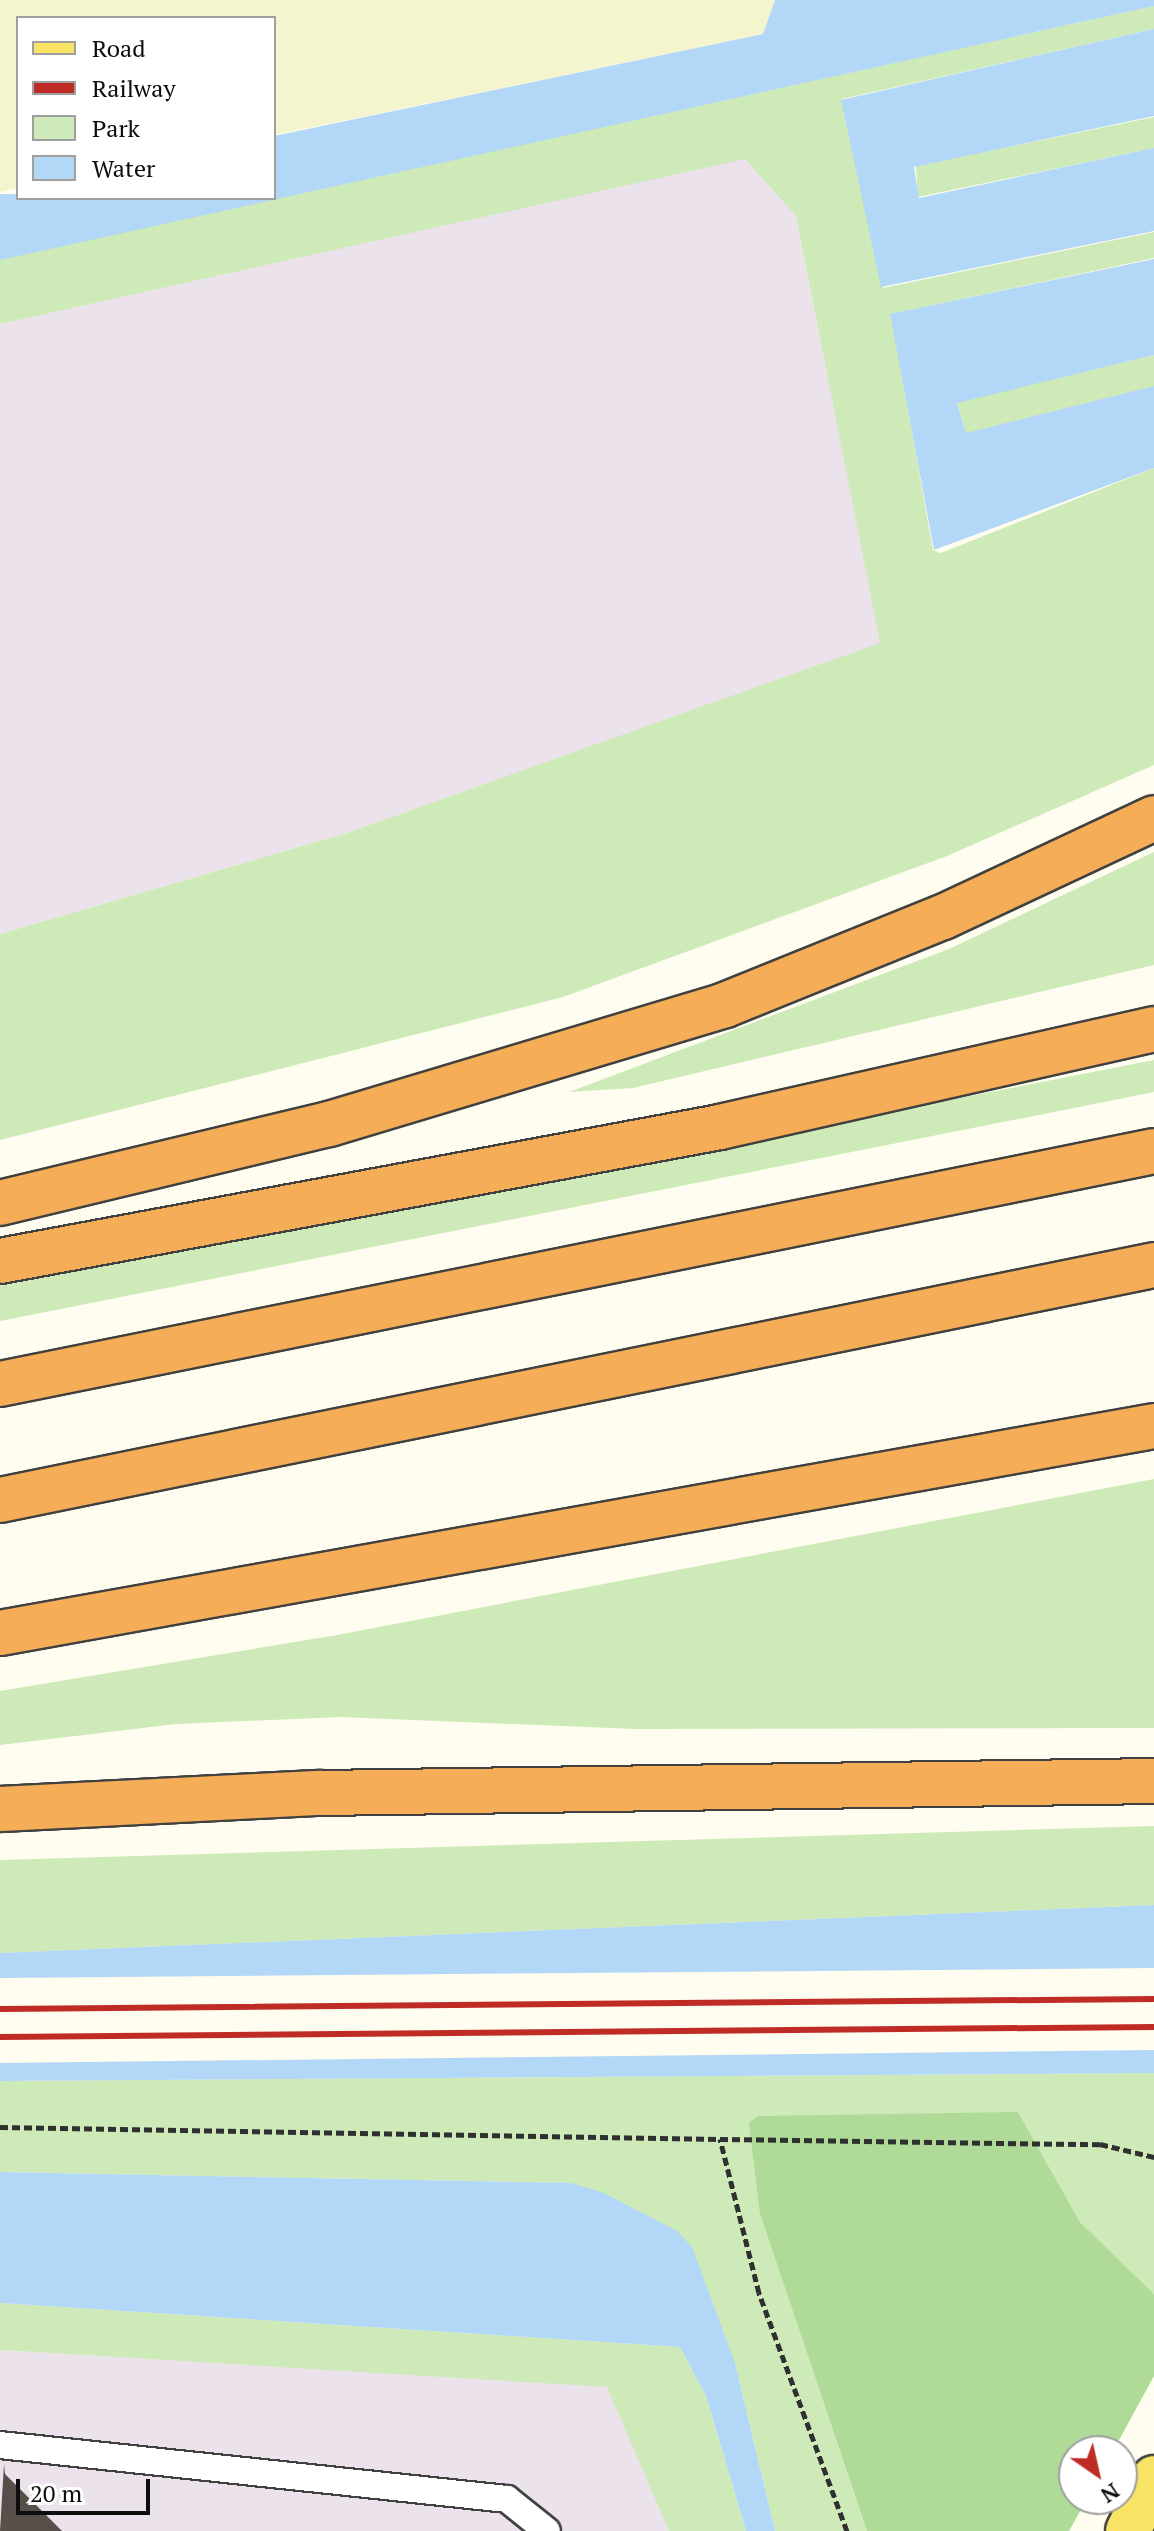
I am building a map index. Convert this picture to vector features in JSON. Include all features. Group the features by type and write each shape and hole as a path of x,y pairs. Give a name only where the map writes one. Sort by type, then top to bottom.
{"highway":[{"path":"0,1203 329,1124 725,1005 943,917 1154,818"},
{"path":"0,1261 720,1127 1154,1029"},
{"path":"0,1384 1154,1151"},
{"path":"0,1500 1154,1265"},
{"path":"0,1633 1154,1426"},
{"path":"0,1809 335,1792 1154,1781"}],"main road":[{"path":"1128,2531 1154,2478"}],"lane":[{"path":"0,2445 507,2499 547,2531"}],"path":[{"path":"0,2127 1100,2144 1154,2157"},
{"path":"720,2139 759,2293 847,2531"}],"shaded area":[{"path":"745,158 796,216 881,644 347,833 0,934 0,324"},
{"path":"0,2350 607,2386 738,2531 0,2531"}],"green space":[{"path":"0,0 775,0 763,34 276,135 276,16 16,16 16,188 0,192"},
{"path":"1154,6 1154,29 842,99 883,288 1154,232 1154,258 891,314 933,550 941,553 1154,468 1154,765 947,856 563,997 0,1140 0,934 347,833 880,643 796,216 745,159 0,324 0,259"},
{"path":"1154,117 1154,148 918,197 916,166"},
{"path":"1154,355 1154,388 966,434 957,402"},
{"path":"1154,852 1154,965 633,1088 569,1092 949,949"},
{"path":"1154,1060 1154,1092 0,1321 0,1286"},
{"path":"1154,1479 1154,1728 636,1729 340,1717 176,1724 0,1745 0,1691 337,1635"},
{"path":"1154,1826 1154,1905 0,1953 0,1860"},
{"path":"1154,2073 1154,2294 1080,2222 1018,2112 760,2214 867,2531 775,2531 735,2363 571,2183 0,2172 0,2081"},
{"path":"1018,2112 1080,2222 1154,2294 1154,2376 1122,2435 1058,2435 1058,2515 1078,2515 1069,2531 867,2531 760,2214 749,2123 758,2116"},
{"path":"0,2303 680,2347 706,2396 746,2531 669,2531 607,2387 0,2350"}],"water":[{"path":"775,0 1154,0 1154,6 276,199 276,136 763,34"},
{"path":"1154,29 1154,116 914,167 919,198 1154,148 1154,231 881,287 841,100"},
{"path":"0,194 16,194 16,200 273,200 0,260"},
{"path":"1154,259 1154,355 957,403 966,433 1154,386 1154,468 934,550 890,314"},
{"path":"1154,1905 1154,2073 0,2081 0,1953"},
{"path":"0,2172 571,2183 604,2193 677,2231 692,2247 735,2363 775,2531 746,2531 706,2396 680,2347 0,2303"}],"pier":[{"path":"1154,1968 1154,2050 0,2063 0,1978"}],"building":[{"path":"4,2464 5,2474 62,2531 0,2531"}],"railway":[{"path":"0,2009 1154,1999"},
{"path":"0,2037 1154,2027"}]}
